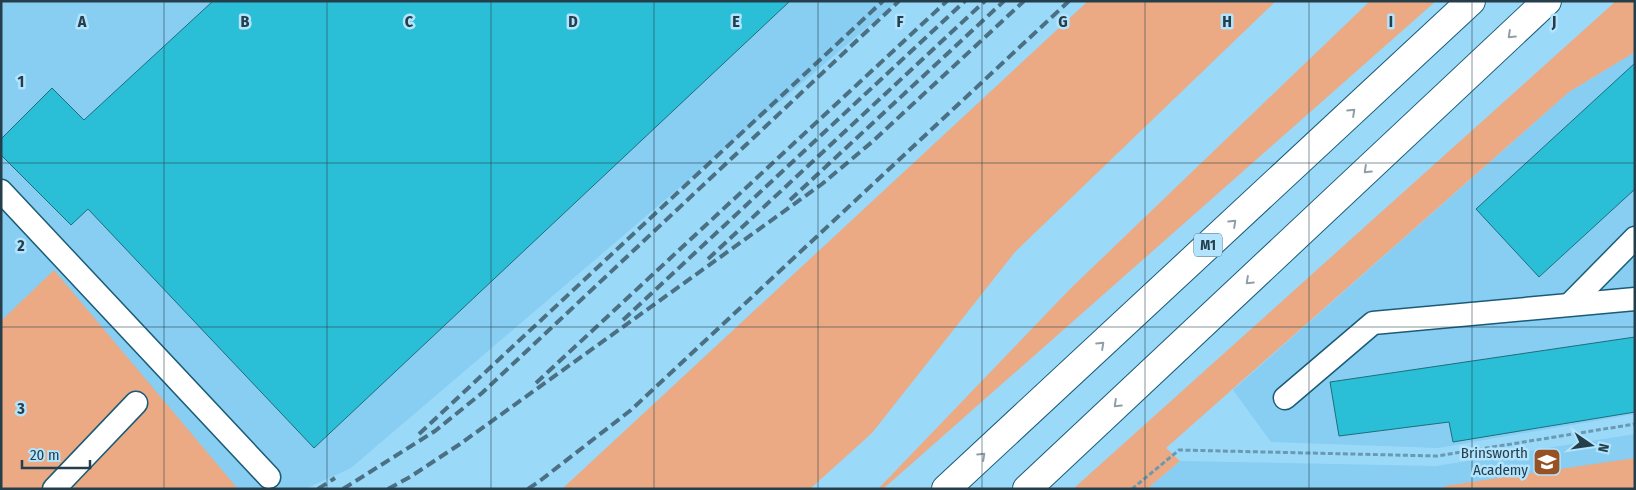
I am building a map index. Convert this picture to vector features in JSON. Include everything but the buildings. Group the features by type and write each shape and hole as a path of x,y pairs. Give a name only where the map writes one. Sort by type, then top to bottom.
{"highway":[{"name":"M1","path":"946,489 1471,1"},
{"path":"1027,489 1547,1"}],"lane":[{"path":"1,191 269,477"},
{"path":"1571,304 1635,238"},
{"path":"1285,398 1373,323 1635,299"},
{"path":"54,489 136,403"}],"path":[{"path":"1132,489 1179,450 1437,456 1635,424"}],"shaded area":[{"path":"1,1 898,1 351,468 305,489 1,489"},
{"path":"1088,1 1276,1 1015,252 872,433 810,489 562,489"},
{"path":"1370,1 1436,1 883,489 878,489 1070,289"},
{"path":"1616,1 1635,1 1635,52 1569,92 1166,448 1180,461 1147,489 1073,489"},
{"path":"1635,52 1635,414 1438,448 1271,442 1233,390 1569,92"},
{"path":"54,270 238,489 1,489 1,321"},
{"name":"Brinsworth Academy","path":"1635,434 1635,489 1147,489 1180,461 1436,466"},
{"path":"1635,458 1635,489 1445,489 1444,486"}],"railway":[{"path":"419,434 883,1"},
{"path":"343,489 435,431 482,393 899,1"},
{"path":"536,383 947,1"},
{"path":"623,320 965,1"},
{"path":"708,259 985,1"},
{"path":"790,200 1004,1"},
{"path":"388,489 460,444 822,184 872,142 1024,1"},
{"path":"528,489 631,410 1069,1"},
{"path":"318,489 335,478"}],"place":[{"name":"Brinsworth Academy","path":"1547,462"}]}
